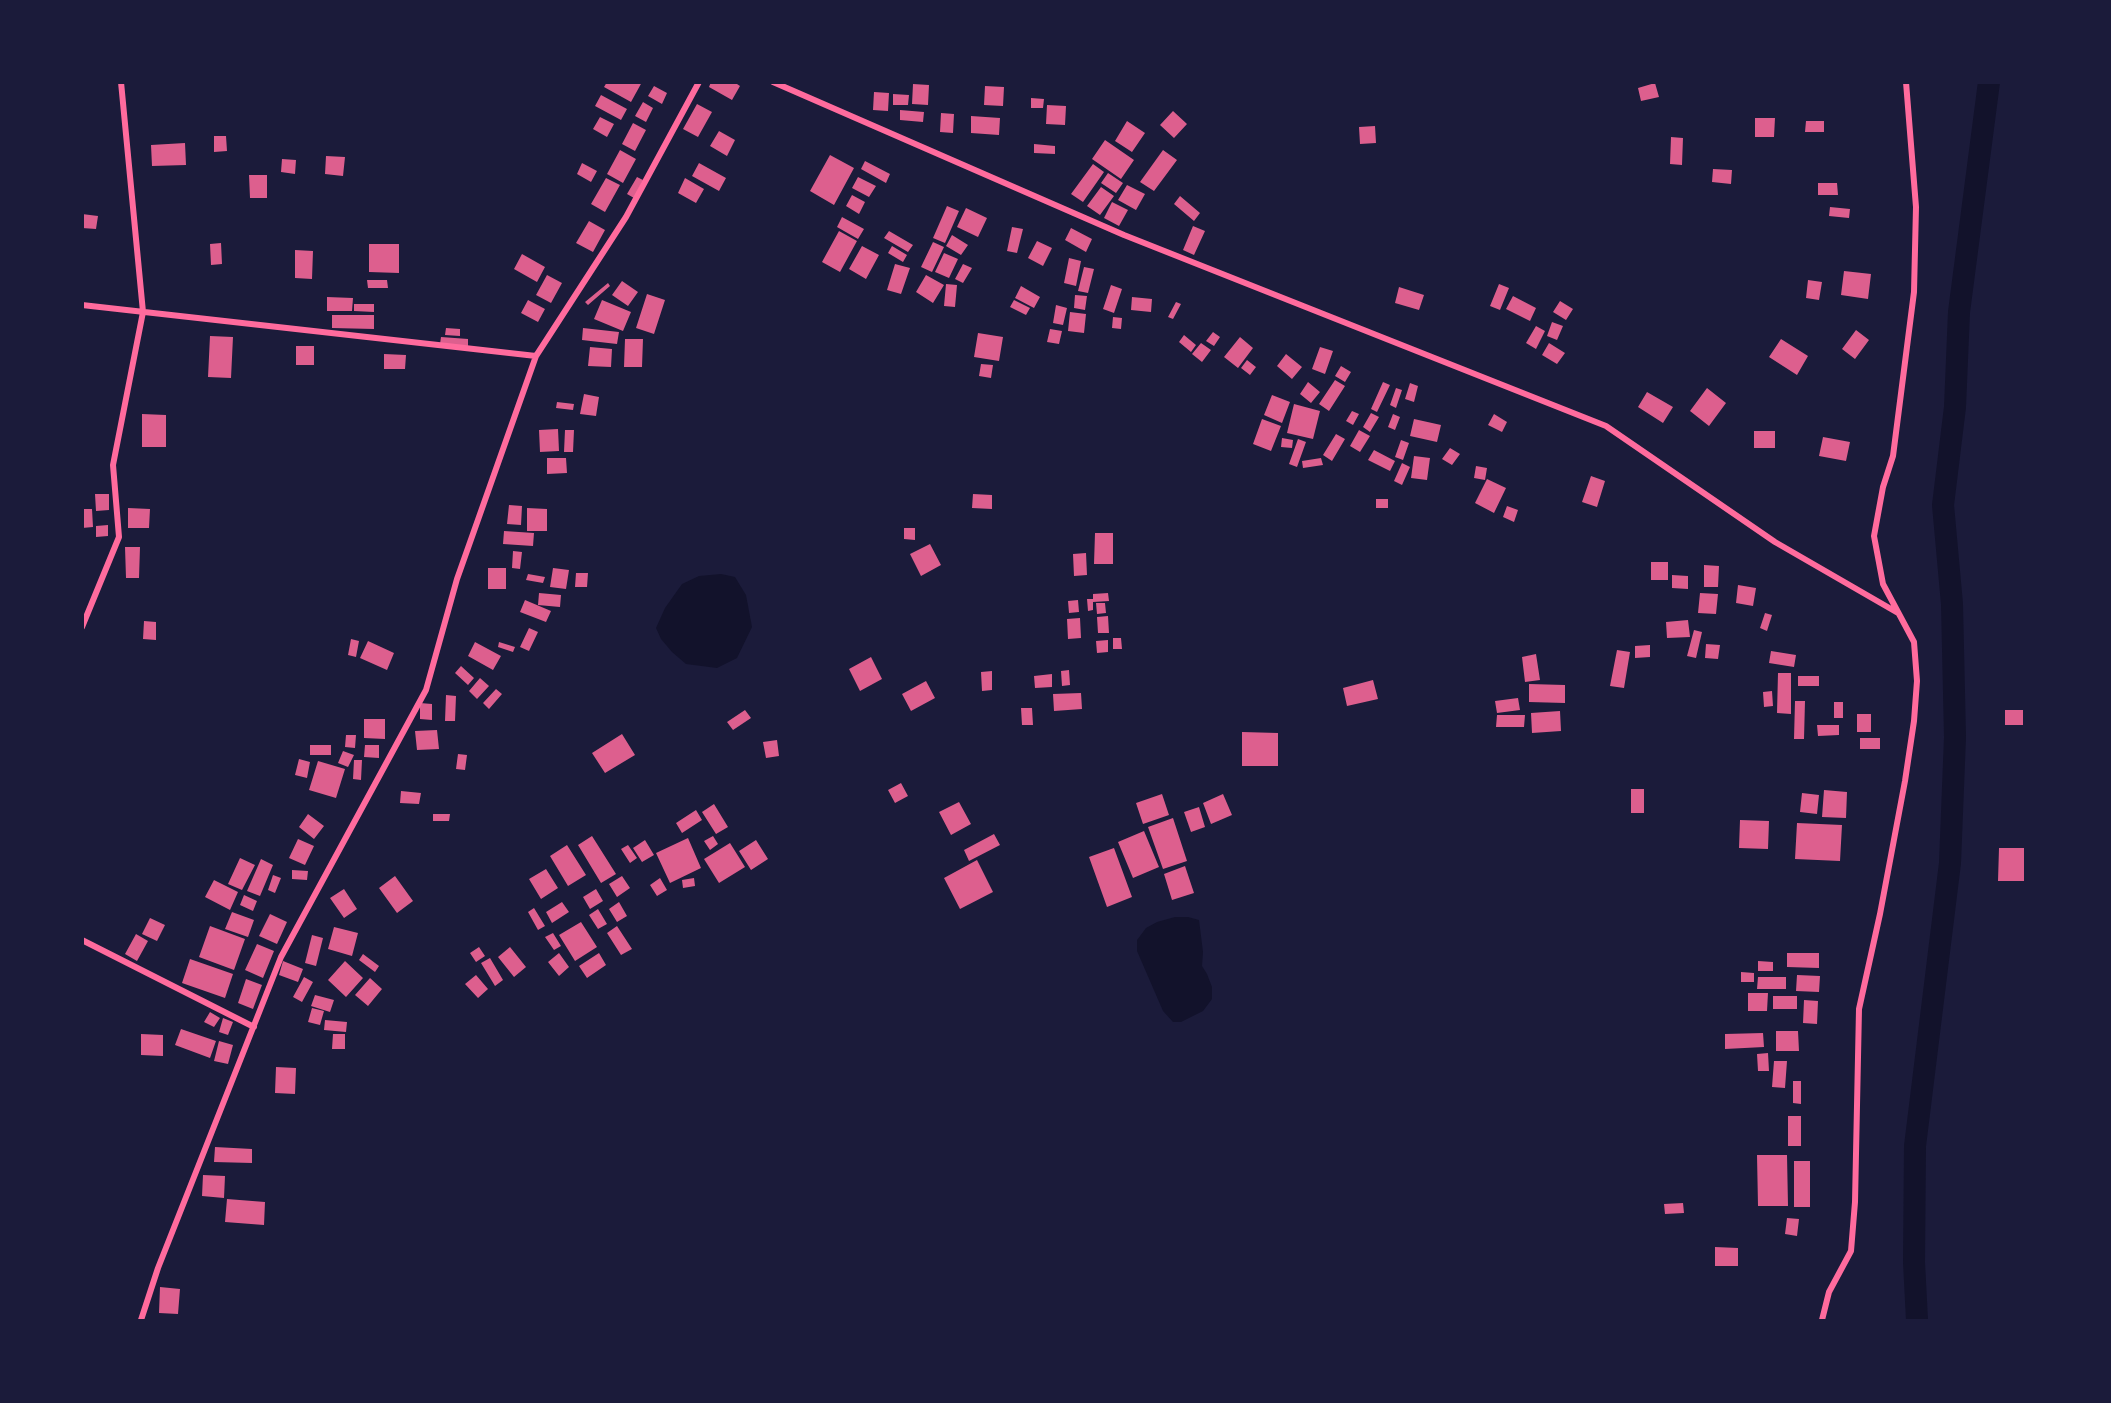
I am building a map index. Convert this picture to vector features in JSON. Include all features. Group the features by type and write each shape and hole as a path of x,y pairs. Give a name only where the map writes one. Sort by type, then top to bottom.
{"street":[{"path":"82,627 119,537 113,465 143,312 121,82"},
{"path":"141,1320 158,1268 281,957 426,690 457,579 536,356 626,217 699,82"},
{"path":"773,82 1124,236 1606,426 1775,542 1899,614"},
{"path":"1822,1320 1830,1292 1851,1251 1855,1202 1859,1009 1905,781 1917,681 1914,642 1883,584 1874,536 1883,487 1893,456 1914,292 1916,207 1906,82"},
{"path":"82,305 536,356"},
{"path":"82,940 254,1027"}],"shaded area":[{"path":"721,574 735,577 746,595 752,627 737,658 717,668 686,664 661,639 656,628 665,608 682,584 699,576"},
{"path":"1175,917 1199,920 1203,952 1202,966 1212,987 1212,999 1203,1011 1181,1022 1173,1022 1163,1011 1137,951 1137,940 1146,928"}],"building":[{"path":"607,82 642,82 631,102 604,87"},
{"path":"711,82 734,82 740,86 732,100 709,87"},
{"path":"1655,83 1659,97 1641,101 1638,88"},
{"path":"913,84 929,85 928,105 912,104"},
{"path":"654,86 667,93 662,104 648,96"},
{"path":"985,86 1004,87 1003,106 984,105"},
{"path":"874,92 889,93 888,111 873,110"},
{"path":"893,94 909,95 908,105 893,105"},
{"path":"601,95 627,109 621,120 595,106"},
{"path":"1031,98 1044,99 1043,108 1031,108"},
{"path":"643,102 653,108 646,122 635,116"},
{"path":"697,104 712,112 698,137 683,129"},
{"path":"1047,105 1066,106 1065,125 1046,124"},
{"path":"900,110 924,112 923,122 900,120"},
{"path":"1173,111 1187,124 1174,138 1160,125"},
{"path":"941,113 954,114 953,133 940,132"},
{"path":"971,116 1000,118 999,135 971,133"},
{"path":"600,117 614,124 607,137 593,129"},
{"path":"1755,118 1775,118 1774,137 1755,137"},
{"path":"1127,121 1145,133 1132,152 1115,141"},
{"path":"1806,121 1824,121 1824,132 1805,132"},
{"path":"633,123 646,130 635,151 622,144"},
{"path":"1375,126 1376,143 1360,144 1359,127"},
{"path":"719,131 735,140 727,156 710,146"},
{"path":"214,136 226,136 227,151 214,152"},
{"path":"1671,137 1683,138 1682,165 1670,164"},
{"path":"1105,140 1134,160 1121,179 1092,159"},
{"path":"185,143 186,165 152,166 151,145"},
{"path":"1034,144 1055,146 1055,154 1034,153"},
{"path":"620,150 636,159 623,183 607,174"},
{"path":"1163,150 1177,160 1154,191 1140,182"},
{"path":"830,155 854,168 834,205 810,191"},
{"path":"326,156 345,157 343,176 325,174"},
{"path":"282,159 296,160 295,174 281,172"},
{"path":"865,161 890,174 886,183 861,169"},
{"path":"582,163 597,171 591,182 577,174"},
{"path":"699,163 726,178 719,191 692,176"},
{"path":"1093,164 1104,172 1083,202 1071,194"},
{"path":"1713,169 1732,170 1731,184 1712,182"},
{"path":"1108,173 1123,183 1116,193 1101,183"},
{"path":"249,175 267,175 267,198 250,198"},
{"path":"637,177 643,180 634,198 627,194"},
{"path":"858,177 876,186 869,197 852,188"},
{"path":"606,178 620,185 605,212 591,204"},
{"path":"685,178 704,189 696,203 678,193"},
{"path":"1818,183 1837,183 1838,195 1818,195"},
{"path":"1127,185 1145,194 1136,210 1118,200"},
{"path":"1101,187 1114,196 1100,215 1087,206"},
{"path":"852,195 865,202 859,214 846,206"},
{"path":"1180,196 1200,213 1194,221 1174,204"},
{"path":"1112,202 1128,210 1119,226 1104,218"},
{"path":"947,206 959,211 945,243 933,238"},
{"path":"1830,207 1850,209 1849,218 1829,216"},
{"path":"966,208 987,218 978,237 957,227"},
{"path":"82,214 98,216 96,229 82,228"},
{"path":"842,217 864,229 858,239 837,227"},
{"path":"589,221 605,230 593,252 576,243"},
{"path":"1193,226 1205,231 1194,255 1183,250"},
{"path":"1012,227 1023,229 1017,253 1007,251"},
{"path":"1071,228 1092,239 1086,252 1065,240"},
{"path":"839,231 857,241 840,272 822,262"},
{"path":"889,231 913,245 908,252 884,238"},
{"path":"952,235 968,245 961,255 946,246"},
{"path":"1037,241 1052,248 1043,266 1028,258"},
{"path":"933,242 944,247 932,272 921,267"},
{"path":"221,243 222,264 211,265 210,244"},
{"path":"369,244 399,244 399,273 369,272"},
{"path":"862,246 879,255 866,279 849,269"},
{"path":"892,246 907,255 903,262 888,253"},
{"path":"295,250 313,251 312,279 295,278"},
{"path":"944,253 958,259 949,278 935,272"},
{"path":"522,254 545,267 537,282 514,269"},
{"path":"1069,258 1081,261 1076,286 1064,283"},
{"path":"895,264 910,268 901,294 887,290"},
{"path":"963,264 972,268 963,283 955,279"},
{"path":"1084,267 1094,269 1088,293 1078,291"},
{"path":"1844,271 1871,274 1868,299 1841,295"},
{"path":"547,275 562,283 551,303 536,295"},
{"path":"926,275 944,285 933,303 916,292"},
{"path":"367,280 387,280 388,288 368,288"},
{"path":"1808,280 1822,282 1819,300 1806,298"},
{"path":"622,281 638,292 628,306 612,295"},
{"path":"608,283 610,286 588,305 585,302"},
{"path":"946,284 957,285 955,307 944,306"},
{"path":"1499,284 1509,288 1500,310 1490,306"},
{"path":"1111,285 1122,289 1114,313 1103,309"},
{"path":"1021,286 1040,297 1034,308 1015,298"},
{"path":"1399,287 1424,295 1419,310 1395,303"},
{"path":"647,294 665,300 654,334 636,328"},
{"path":"1075,295 1087,296 1085,310 1074,308"},
{"path":"1513,296 1536,308 1530,321 1506,309"},
{"path":"327,297 353,298 352,311 327,311"},
{"path":"1132,297 1152,299 1151,312 1131,310"},
{"path":"528,300 545,309 538,322 521,313"},
{"path":"602,300 631,312 623,331 594,319"},
{"path":"1014,300 1030,308 1026,315 1010,307"},
{"path":"1560,301 1573,309 1566,320 1553,312"},
{"path":"1176,302 1181,304 1173,319 1168,317"},
{"path":"354,304 374,304 374,312 354,311"},
{"path":"1056,305 1067,308 1063,325 1053,323"},
{"path":"1070,312 1086,314 1084,333 1068,331"},
{"path":"332,315 374,315 374,329 332,328"},
{"path":"1113,317 1122,318 1121,329 1112,328"},
{"path":"1552,322 1563,326 1557,340 1547,336"},
{"path":"1536,326 1545,331 1536,349 1526,343"},
{"path":"446,328 460,329 460,336 445,335"},
{"path":"583,328 619,332 617,344 582,340"},
{"path":"1050,329 1062,331 1059,344 1047,342"},
{"path":"1856,330 1869,340 1855,359 1842,349"},
{"path":"1213,332 1220,337 1214,346 1206,341"},
{"path":"978,333 1003,337 999,361 974,357"},
{"path":"1184,335 1196,345 1191,352 1179,342"},
{"path":"210,336 233,337 231,378 208,377"},
{"path":"441,337 468,339 468,346 440,344"},
{"path":"1240,337 1253,348 1238,368 1224,357"},
{"path":"625,339 643,339 642,367 624,367"},
{"path":"1781,339 1808,356 1797,375 1769,357"},
{"path":"1201,343 1211,350 1202,362 1192,354"},
{"path":"1549,343 1565,353 1557,364 1542,355"},
{"path":"296,346 314,346 314,365 296,365"},
{"path":"590,347 612,349 611,367 588,366"},
{"path":"1320,347 1333,351 1325,374 1312,369"},
{"path":"384,354 406,355 405,369 384,369"},
{"path":"1286,354 1302,367 1292,379 1277,366"},
{"path":"1247,360 1256,367 1250,375 1241,368"},
{"path":"981,364 993,365 991,378 979,376"},
{"path":"1341,366 1351,372 1345,382 1335,376"},
{"path":"1335,380 1345,386 1329,411 1319,404"},
{"path":"1308,382 1320,392 1311,403 1300,394"},
{"path":"1383,382 1390,385 1377,412 1371,409"},
{"path":"1410,383 1418,386 1414,402 1405,399"},
{"path":"1396,388 1402,390 1396,408 1390,405"},
{"path":"1707,388 1726,403 1709,426 1690,411"},
{"path":"1647,392 1673,407 1663,423 1638,407"},
{"path":"584,394 599,397 596,416 580,414"},
{"path":"1272,395 1290,402 1282,423 1264,415"},
{"path":"557,402 574,404 573,410 556,408"},
{"path":"1294,404 1320,411 1313,439 1287,433"},
{"path":"1352,411 1359,414 1353,425 1346,421"},
{"path":"1371,413 1379,417 1370,432 1363,427"},
{"path":"142,414 166,415 166,447 142,447"},
{"path":"1393,414 1400,417 1395,430 1388,427"},
{"path":"1494,414 1507,422 1502,432 1488,425"},
{"path":"1262,419 1281,426 1271,451 1253,444"},
{"path":"1414,419 1441,425 1437,442 1410,436"},
{"path":"558,429 559,451 540,452 539,430"},
{"path":"565,430 574,430 573,452 564,452"},
{"path":"1359,430 1370,436 1360,452 1350,446"},
{"path":"1754,431 1775,431 1775,448 1754,448"},
{"path":"1336,434 1345,439 1332,461 1323,455"},
{"path":"1823,437 1850,442 1846,461 1819,456"},
{"path":"1282,438 1293,440 1292,448 1281,447"},
{"path":"1298,439 1306,442 1297,467 1289,464"},
{"path":"1401,440 1409,443 1403,460 1395,457"},
{"path":"1450,448 1460,454 1452,465 1442,459"},
{"path":"1374,450 1395,461 1390,471 1368,460"},
{"path":"1414,456 1430,458 1427,480 1411,478"},
{"path":"547,458 566,458 567,473 547,474"},
{"path":"1321,458 1323,465 1303,468 1302,461"},
{"path":"1402,463 1410,467 1402,485 1394,481"},
{"path":"1476,466 1487,468 1485,480 1474,478"},
{"path":"1591,476 1605,481 1597,507 1582,502"},
{"path":"1487,479 1506,488 1494,513 1475,503"},
{"path":"95,494 109,494 109,510 96,511"},
{"path":"973,494 992,495 992,509 972,508"},
{"path":"1376,499 1388,499 1388,508 1376,508"},
{"path":"509,505 522,506 521,525 507,524"},
{"path":"1507,506 1518,510 1514,522 1503,517"},
{"path":"128,508 150,509 149,528 128,528"},
{"path":"527,508 547,509 547,531 527,531"},
{"path":"82,509 92,509 93,527 82,528"},
{"path":"108,525 108,536 96,537 96,526"},
{"path":"904,528 915,528 915,540 904,539"},
{"path":"504,531 534,533 533,546 503,544"},
{"path":"1095,533 1113,533 1113,564 1094,564"},
{"path":"930,544 941,565 921,576 910,554"},
{"path":"125,547 140,547 139,578 126,578"},
{"path":"513,551 522,552 520,569 512,568"},
{"path":"1086,553 1087,575 1074,576 1073,554"},
{"path":"1651,562 1668,562 1668,580 1651,580"},
{"path":"1704,565 1719,566 1718,587 1704,587"},
{"path":"488,568 506,568 506,589 488,589"},
{"path":"553,568 569,570 566,589 550,587"},
{"path":"576,573 588,573 587,587 575,587"},
{"path":"528,574 545,577 543,583 526,580"},
{"path":"1672,575 1688,576 1688,589 1672,588"},
{"path":"1738,585 1756,588 1753,606 1736,603"},
{"path":"539,593 561,595 560,607 538,605"},
{"path":"1108,593 1109,601 1093,602 1093,610 1088,611 1087,599 1093,599 1093,594"},
{"path":"1700,593 1718,594 1716,614 1698,613"},
{"path":"525,600 551,611 546,622 520,612"},
{"path":"1078,600 1079,612 1069,613 1068,601"},
{"path":"1096,603 1105,603 1106,613 1097,614"},
{"path":"1765,613 1772,615 1767,631 1760,628"},
{"path":"1108,616 1109,633 1098,633 1097,617"},
{"path":"1080,618 1081,638 1068,639 1067,619"},
{"path":"1688,620 1690,637 1667,638 1666,622"},
{"path":"144,621 156,622 156,640 143,639"},
{"path":"529,628 538,632 529,651 520,647"},
{"path":"1694,630 1702,632 1696,658 1687,656"},
{"path":"1113,638 1121,638 1122,649 1113,649"},
{"path":"351,639 359,641 356,657 348,655"},
{"path":"1108,640 1108,652 1097,653 1096,641"},
{"path":"368,641 394,653 387,670 360,658"},
{"path":"475,642 501,656 493,670 468,656"},
{"path":"499,642 515,647 513,652 498,647"},
{"path":"1706,644 1720,645 1718,659 1705,658"},
{"path":"1650,645 1650,657 1635,658 1635,646"},
{"path":"1617,650 1630,652 1624,688 1610,686"},
{"path":"1771,651 1796,655 1794,667 1769,663"},
{"path":"1536,654 1540,680 1525,682 1522,657"},
{"path":"871,657 882,679 860,691 849,669"},
{"path":"461,666 474,678 468,685 455,673"},
{"path":"1069,670 1070,685 1062,686 1061,671"},
{"path":"992,671 992,690 982,691 981,672"},
{"path":"1778,673 1791,673 1791,714 1777,713"},
{"path":"1052,674 1052,687 1035,688 1034,676"},
{"path":"1798,676 1819,676 1819,686 1798,686"},
{"path":"480,678 489,686 477,699 469,691"},
{"path":"1373,680 1378,699 1347,706 1343,688"},
{"path":"926,681 935,698 911,711 902,694"},
{"path":"1529,684 1565,685 1565,703 1529,702"},
{"path":"496,689 502,694 489,709 483,703"},
{"path":"1772,691 1773,706 1764,707 1763,692"},
{"path":"1081,693 1082,709 1054,711 1053,694"},
{"path":"446,695 456,696 455,721 445,721"},
{"path":"1518,698 1520,710 1497,713 1495,701"},
{"path":"1795,701 1805,701 1804,739 1794,739"},
{"path":"1834,702 1843,702 1843,718 1834,718"},
{"path":"420,703 432,704 432,720 420,719"},
{"path":"1021,708 1032,708 1033,725 1022,725"},
{"path":"745,710 751,718 733,730 727,722"},
{"path":"2005,710 2023,710 2023,725 2005,725"},
{"path":"1560,711 1561,731 1532,733 1531,713"},
{"path":"1857,714 1871,714 1871,732 1857,732"},
{"path":"1497,715 1525,715 1524,727 1496,727"},
{"path":"364,719 385,719 385,739 364,738"},
{"path":"1817,725 1839,725 1839,735 1818,736"},
{"path":"437,730 439,749 417,750 415,731"},
{"path":"1242,732 1278,733 1278,766 1242,766"},
{"path":"622,734 635,755 605,773 592,753"},
{"path":"346,735 356,735 355,748 345,747"},
{"path":"1860,738 1880,738 1880,749 1860,749"},
{"path":"777,740 779,756 766,758 763,742"},
{"path":"310,745 331,745 331,755 310,755"},
{"path":"365,745 379,745 379,758 364,757"},
{"path":"343,751 354,755 348,767 338,763"},
{"path":"458,754 467,755 465,770 456,769"},
{"path":"299,759 310,762 307,778 295,775"},
{"path":"354,760 362,760 361,780 353,779"},
{"path":"318,761 345,769 336,798 309,790"},
{"path":"901,783 908,796 895,803 888,790"},
{"path":"1631,789 1644,789 1644,813 1631,813"},
{"path":"1824,790 1847,792 1846,818 1822,817"},
{"path":"401,791 421,793 419,804 400,803"},
{"path":"1802,793 1819,795 1817,814 1800,812"},
{"path":"1162,794 1169,815 1143,824 1136,803"},
{"path":"1223,794 1232,815 1211,824 1203,803"},
{"path":"959,802 971,824 951,835 939,812"},
{"path":"714,804 728,827 716,834 702,812"},
{"path":"1199,807 1205,827 1191,832 1184,812"},
{"path":"696,810 702,820 682,833 676,823"},
{"path":"308,814 324,826 314,839 299,827"},
{"path":"433,814 450,814 449,821 433,821"},
{"path":"1173,818 1187,861 1163,869 1148,827"},
{"path":"1740,820 1769,821 1768,849 1739,848"},
{"path":"1797,823 1842,825 1840,861 1795,859"},
{"path":"1144,831 1159,867 1133,878 1118,842"},
{"path":"994,834 1000,845 969,861 964,850"},
{"path":"592,836 616,874 601,883 578,845"},
{"path":"713,836 718,844 710,850 704,841"},
{"path":"688,838 701,868 670,883 656,853"},
{"path":"298,839 314,846 305,865 289,858"},
{"path":"645,840 654,855 642,862 633,848"},
{"path":"756,840 768,859 751,870 739,851"},
{"path":"730,843 745,867 719,883 704,859"},
{"path":"567,845 586,875 568,886 550,856"},
{"path":"628,845 637,858 630,863 621,849"},
{"path":"1114,848 1132,897 1107,907 1089,857"},
{"path":"1999,848 2024,848 2024,881 1998,881"},
{"path":"240,858 255,865 242,890 228,884"},
{"path":"261,859 273,865 260,896 247,891"},
{"path":"977,860 993,892 960,909 944,878"},
{"path":"1185,866 1194,893 1172,900 1164,874"},
{"path":"546,869 558,888 541,899 529,879"},
{"path":"292,870 308,871 307,880 292,879"},
{"path":"273,875 281,878 275,893 268,890"},
{"path":"395,876 413,901 397,913 379,888"},
{"path":"622,876 630,888 617,897 609,884"},
{"path":"660,878 667,890 657,896 650,885"},
{"path":"694,878 695,886 683,888 682,880"},
{"path":"214,880 238,892 230,910 205,897"},
{"path":"344,889 357,909 344,918 330,898"},
{"path":"596,889 603,901 590,909 583,897"},
{"path":"244,895 257,901 253,911 240,905"},
{"path":"562,902 569,912 552,923 546,912"},
{"path":"619,902 627,916 617,922 609,909"},
{"path":"534,908 545,926 538,930 528,912"},
{"path":"598,909 607,924 598,929 589,915"},
{"path":"232,912 254,920 248,937 225,929"},
{"path":"270,914 287,922 277,944 259,936"},
{"path":"150,918 165,925 157,941 142,934"},
{"path":"581,922 597,947 575,961 559,935"},
{"path":"210,926 245,939 234,970 199,957"},
{"path":"617,926 632,949 621,955 607,933"},
{"path":"334,927 358,933 352,956 328,949"},
{"path":"553,933 561,946 554,950 545,937"},
{"path":"136,934 148,941 137,961 125,954"},
{"path":"312,935 323,938 316,966 305,963"},
{"path":"257,944 274,951 263,978 245,970"},
{"path":"479,947 485,956 476,962 470,953"},
{"path":"510,947 526,967 514,977 498,957"},
{"path":"559,953 569,967 559,976 548,962"},
{"path":"599,953 606,965 587,978 579,966"},
{"path":"1787,953 1819,953 1819,968 1787,967"},
{"path":"363,954 379,966 375,972 359,960"},
{"path":"490,958 503,980 495,986 481,963"},
{"path":"190,959 233,974 225,998 182,983"},
{"path":"283,961 303,969 298,982 279,975"},
{"path":"345,961 363,978 346,997 328,980"},
{"path":"1758,961 1773,962 1773,971 1758,971"},
{"path":"1741,972 1754,973 1754,982 1741,982"},
{"path":"476,975 488,989 478,998 465,984"},
{"path":"1797,975 1820,976 1819,992 1796,991"},
{"path":"304,977 313,982 302,1002 293,997"},
{"path":"1758,977 1786,977 1786,989 1757,989"},
{"path":"370,978 382,989 368,1006 355,995"},
{"path":"246,979 262,985 253,1009 238,1003"},
{"path":"1748,993 1768,993 1767,1011 1748,1011"},
{"path":"315,995 334,1000 330,1012 311,1006"},
{"path":"1773,996 1797,996 1797,1009 1773,1009"},
{"path":"1804,1000 1818,1001 1817,1024 1803,1023"},
{"path":"312,1008 324,1011 320,1025 308,1022"},
{"path":"210,1012 220,1018 214,1027 204,1022"},
{"path":"223,1018 233,1022 228,1035 219,1032"},
{"path":"325,1020 347,1022 346,1032 324,1030"},
{"path":"181,1029 216,1041 210,1058 175,1045"},
{"path":"1776,1031 1798,1031 1799,1051 1776,1051"},
{"path":"1763,1033 1764,1047 1725,1049 1725,1034"},
{"path":"141,1034 163,1035 163,1056 141,1055"},
{"path":"333,1034 345,1034 345,1049 332,1049"},
{"path":"219,1041 233,1045 228,1064 214,1061"},
{"path":"1768,1053 1769,1071 1758,1071 1757,1054"},
{"path":"1774,1061 1787,1061 1785,1088 1772,1087"},
{"path":"276,1067 296,1068 295,1094 275,1093"},
{"path":"1793,1081 1801,1081 1801,1104 1793,1103"},
{"path":"1788,1116 1801,1116 1801,1146 1788,1146"},
{"path":"215,1147 252,1149 252,1163 214,1162"},
{"path":"1757,1155 1787,1155 1788,1206 1758,1206"},
{"path":"1794,1161 1810,1161 1810,1207 1794,1207"},
{"path":"203,1175 225,1176 224,1198 202,1196"},
{"path":"227,1199 265,1202 264,1225 225,1222"},
{"path":"1683,1203 1684,1213 1665,1214 1664,1204"},
{"path":"1787,1218 1799,1219 1797,1236 1785,1234"},
{"path":"1715,1247 1738,1248 1738,1266 1715,1266"},
{"path":"160,1287 180,1289 178,1314 159,1313"}],"waterway":[{"path":"1917,1320 1914,1262 1915,1146 1950,863 1955,737 1952,604 1943,505 1955,407 1959,312 1989,82"}]}
